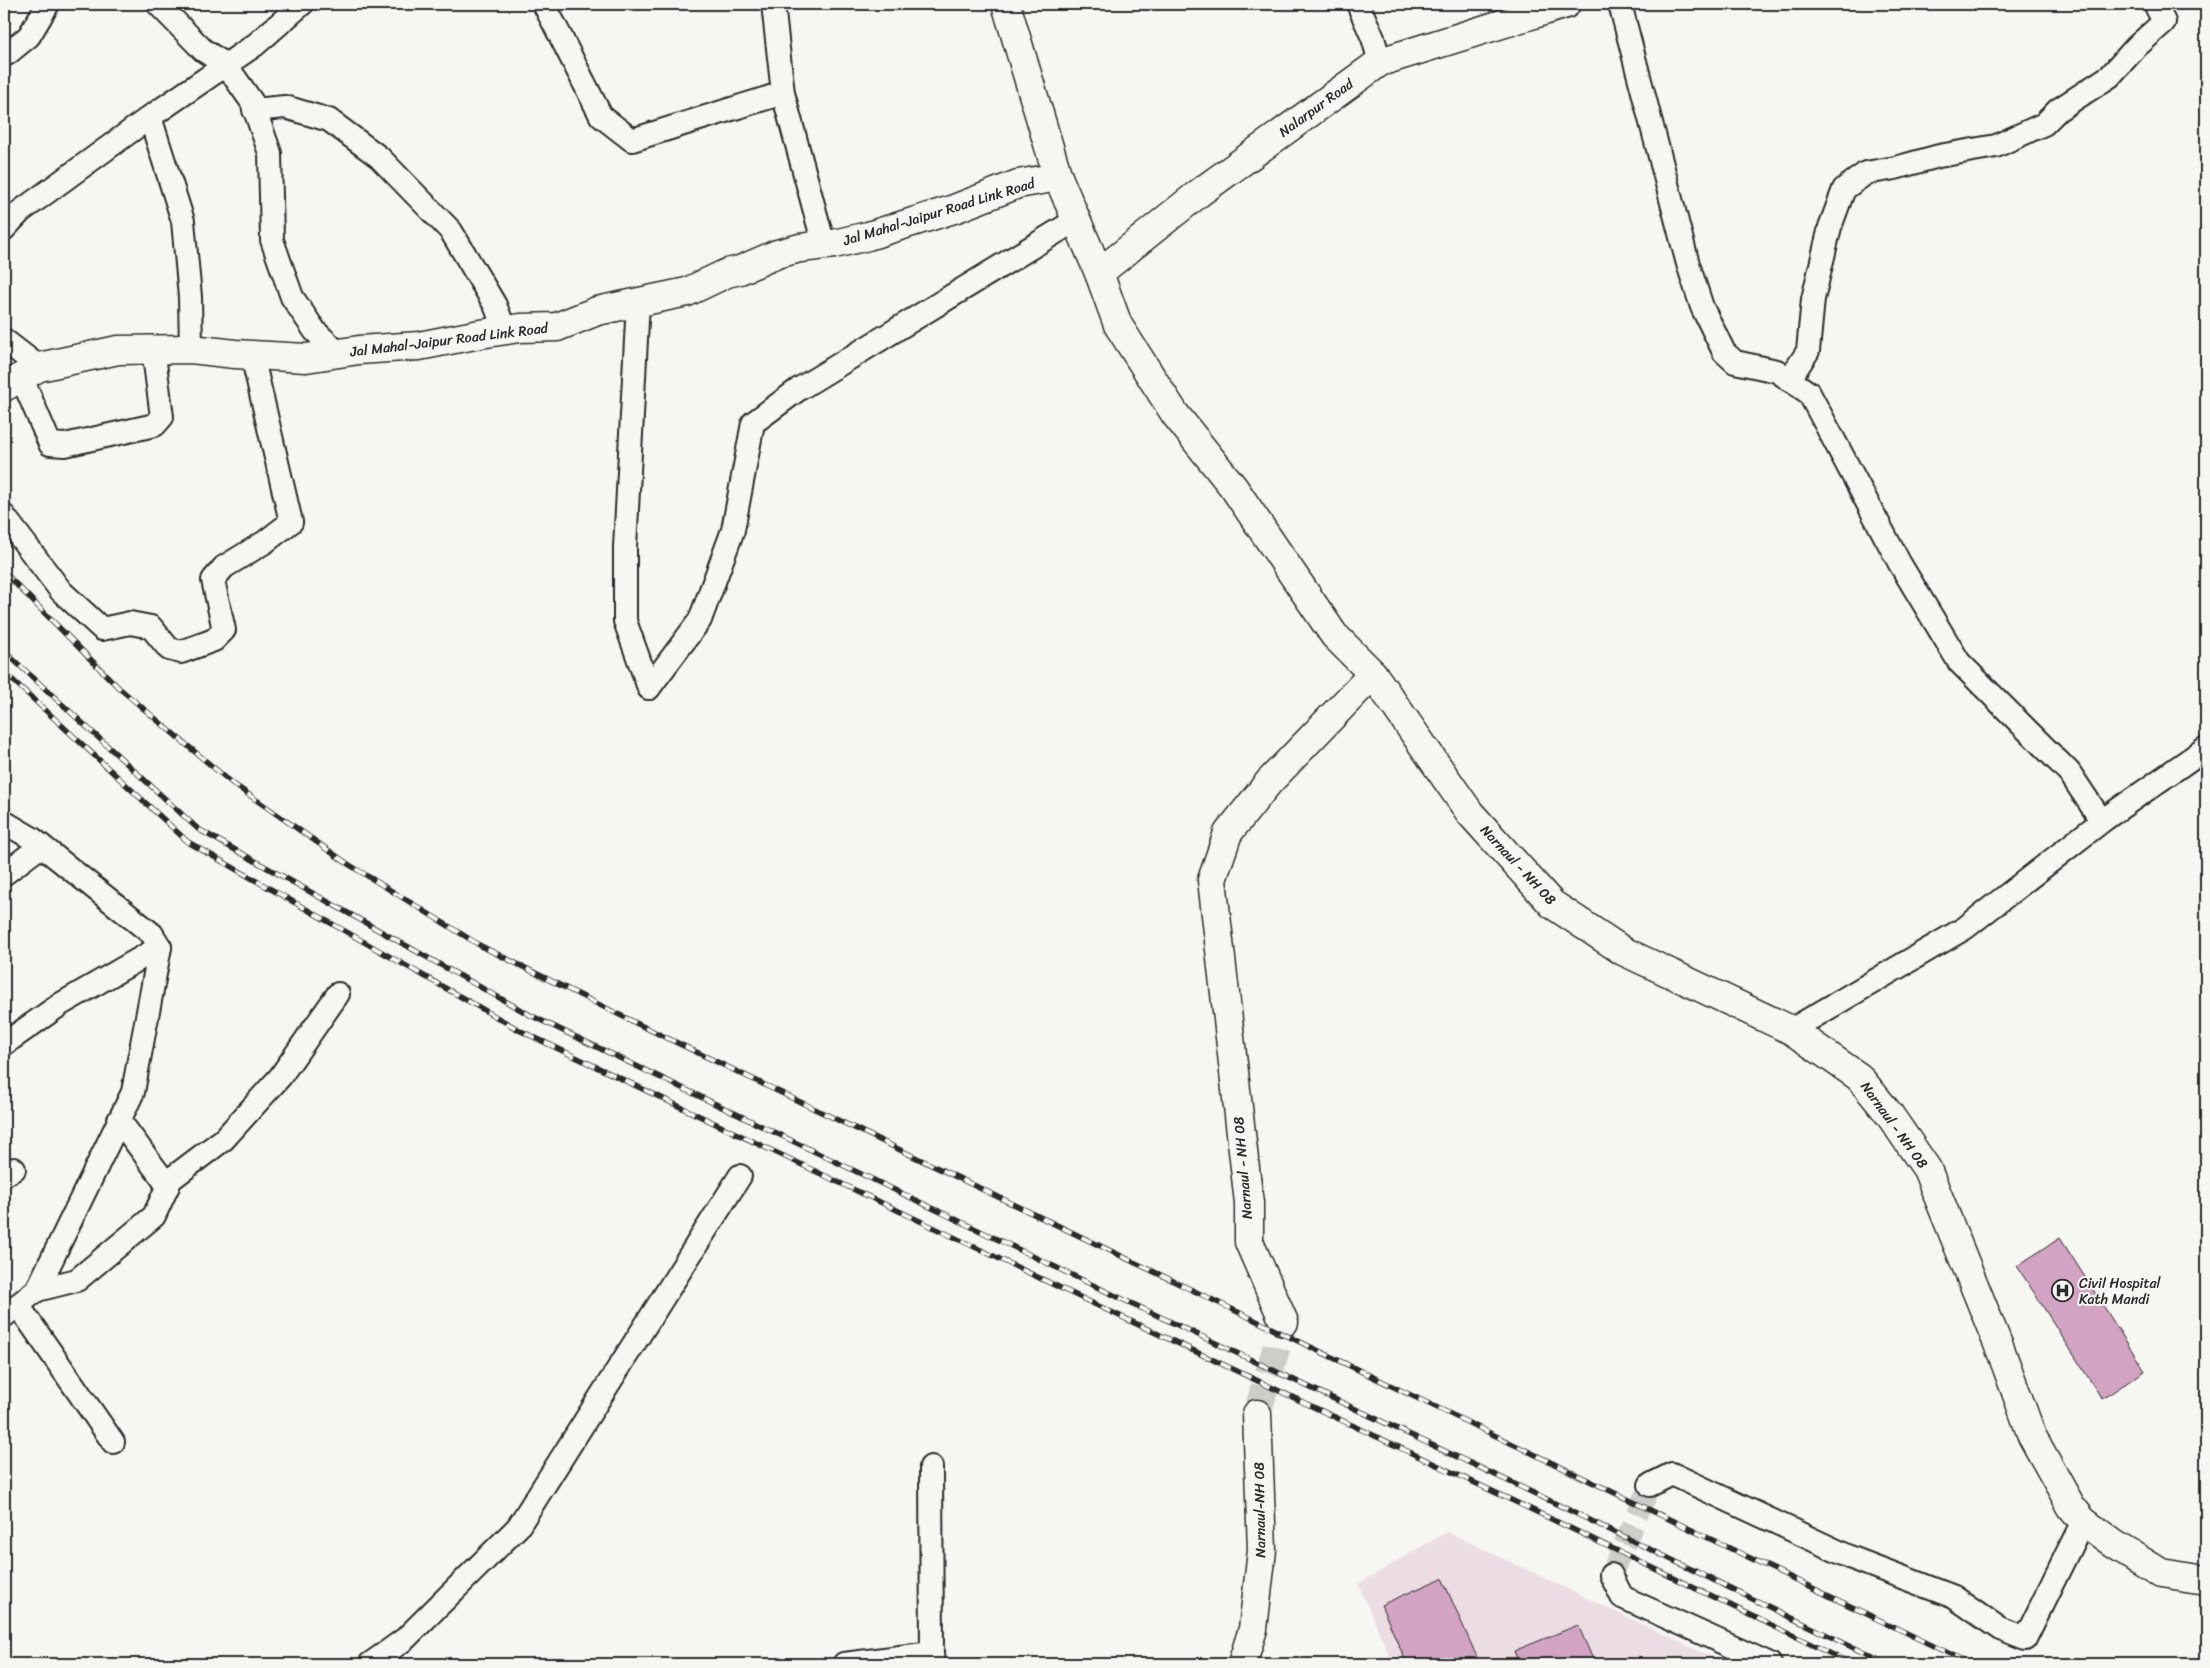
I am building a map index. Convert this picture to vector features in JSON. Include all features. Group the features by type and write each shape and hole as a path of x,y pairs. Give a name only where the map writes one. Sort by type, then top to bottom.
{"main road":[{"path":"1006,4 1058,177 1099,273 1118,325 1175,414 1234,488 1334,636 1373,674"},
{"name":"Nalarpur Road","path":"1099,273 1199,194 1380,62 1566,4"},
{"name":"Jal Mahal-Jaipur Road Link Road","path":"21,377 118,350 153,348 191,349 306,358 419,346 505,330 557,327 597,310 687,292 728,273 740,270 777,254 868,236 954,209 1018,184 1058,177"},
{"name":"Narnaul - NH 08","path":"1284,1322 1248,1242 1249,1203 1212,880 1228,833 1270,782 1373,674 1470,813 1552,904 1623,952 1791,1030 1859,1077 1889,1114 1927,1169 2002,1354 2032,1436 2052,1474 2083,1522 2161,1574 2206,1580"},
{"name":"Narnaul-NH 08","path":"1242,1664 1253,1629 1262,1550 1257,1414"}],"street":[{"path":"7,54 29,36 48,4"},
{"path":"158,4 203,50 226,65 252,102 270,153 272,240 292,297 315,331 338,354"},
{"path":"4,229 21,211 150,117 254,45 302,4"},
{"path":"544,4 601,116 632,140 783,93"},
{"path":"773,4 783,93 824,245"},
{"path":"1358,4 1373,38 1380,62"},
{"path":"1620,4 1686,255 1702,307 1724,352 1735,362 1777,371 1809,393 1900,564 1959,662 2069,772 2097,814 2106,818"},
{"path":"1789,380 1808,351 1813,299 1830,226 1844,189 1866,173 1895,168 1939,156 1996,146 2044,124 2058,110 2110,76 2136,47 2164,22 2155,4"},
{"path":"254,110 285,107 329,120 379,157 450,231 495,305 505,330"},
{"path":"150,117 182,221 190,296 191,349"},
{"path":"638,302 625,547 625,621 649,688 700,620 733,530 753,423 799,389 1076,220"},
{"path":"4,340 50,444 65,445 155,426 162,417 153,348"},
{"path":"4,516 61,591 102,629 130,623 151,626 169,649 181,652 214,640 224,630 213,580 224,567 265,542 291,522 252,355"},
{"path":"1791,1030 1965,928 2106,818 2206,748"},
{"path":"4,822 41,846 152,934 160,947 133,1092 37,1290"},
{"path":"4,874 41,846"},
{"path":"4,1044 61,1004 160,947"},
{"path":"113,1442 11,1310 37,1290 77,1280 154,1216 171,1180 224,1140 268,1091 286,1069 338,994"},
{"path":"119,1120 168,1186"},
{"path":"370,1664 405,1639 518,1527 740,1176"},
{"path":"844,1664 932,1659 930,1467"},
{"path":"1650,1485 1672,1474 1852,1558 1954,1597 2000,1629 2025,1638 2083,1522"},
{"path":"1611,1575 1622,1597 1770,1664"}],"shaded area":[{"path":"1447,1532 1726,1664 1393,1664 1358,1584"}],"building":[{"path":"2060,1238 2145,1371 2102,1399 2017,1266"},
{"path":"1442,1578 1480,1664 1407,1664 1381,1605"},
{"path":"1578,1625 1595,1664 1519,1664 1514,1651"}],"tunnel":[{"path":"1257,1414 1284,1322"},
{"path":"1611,1575 1650,1485"}],"railway":[{"path":"4,572 119,688 232,783 348,864 481,946 640,1025 1971,1664"},
{"path":"4,651 198,829 530,1015 1099,1288 1542,1497 1887,1664"},
{"path":"4,672 188,842 521,1031 1543,1515 1852,1664"}],"place":[{"name":"Civil Hospital Kath Mandi","path":"2063,1291"}]}
